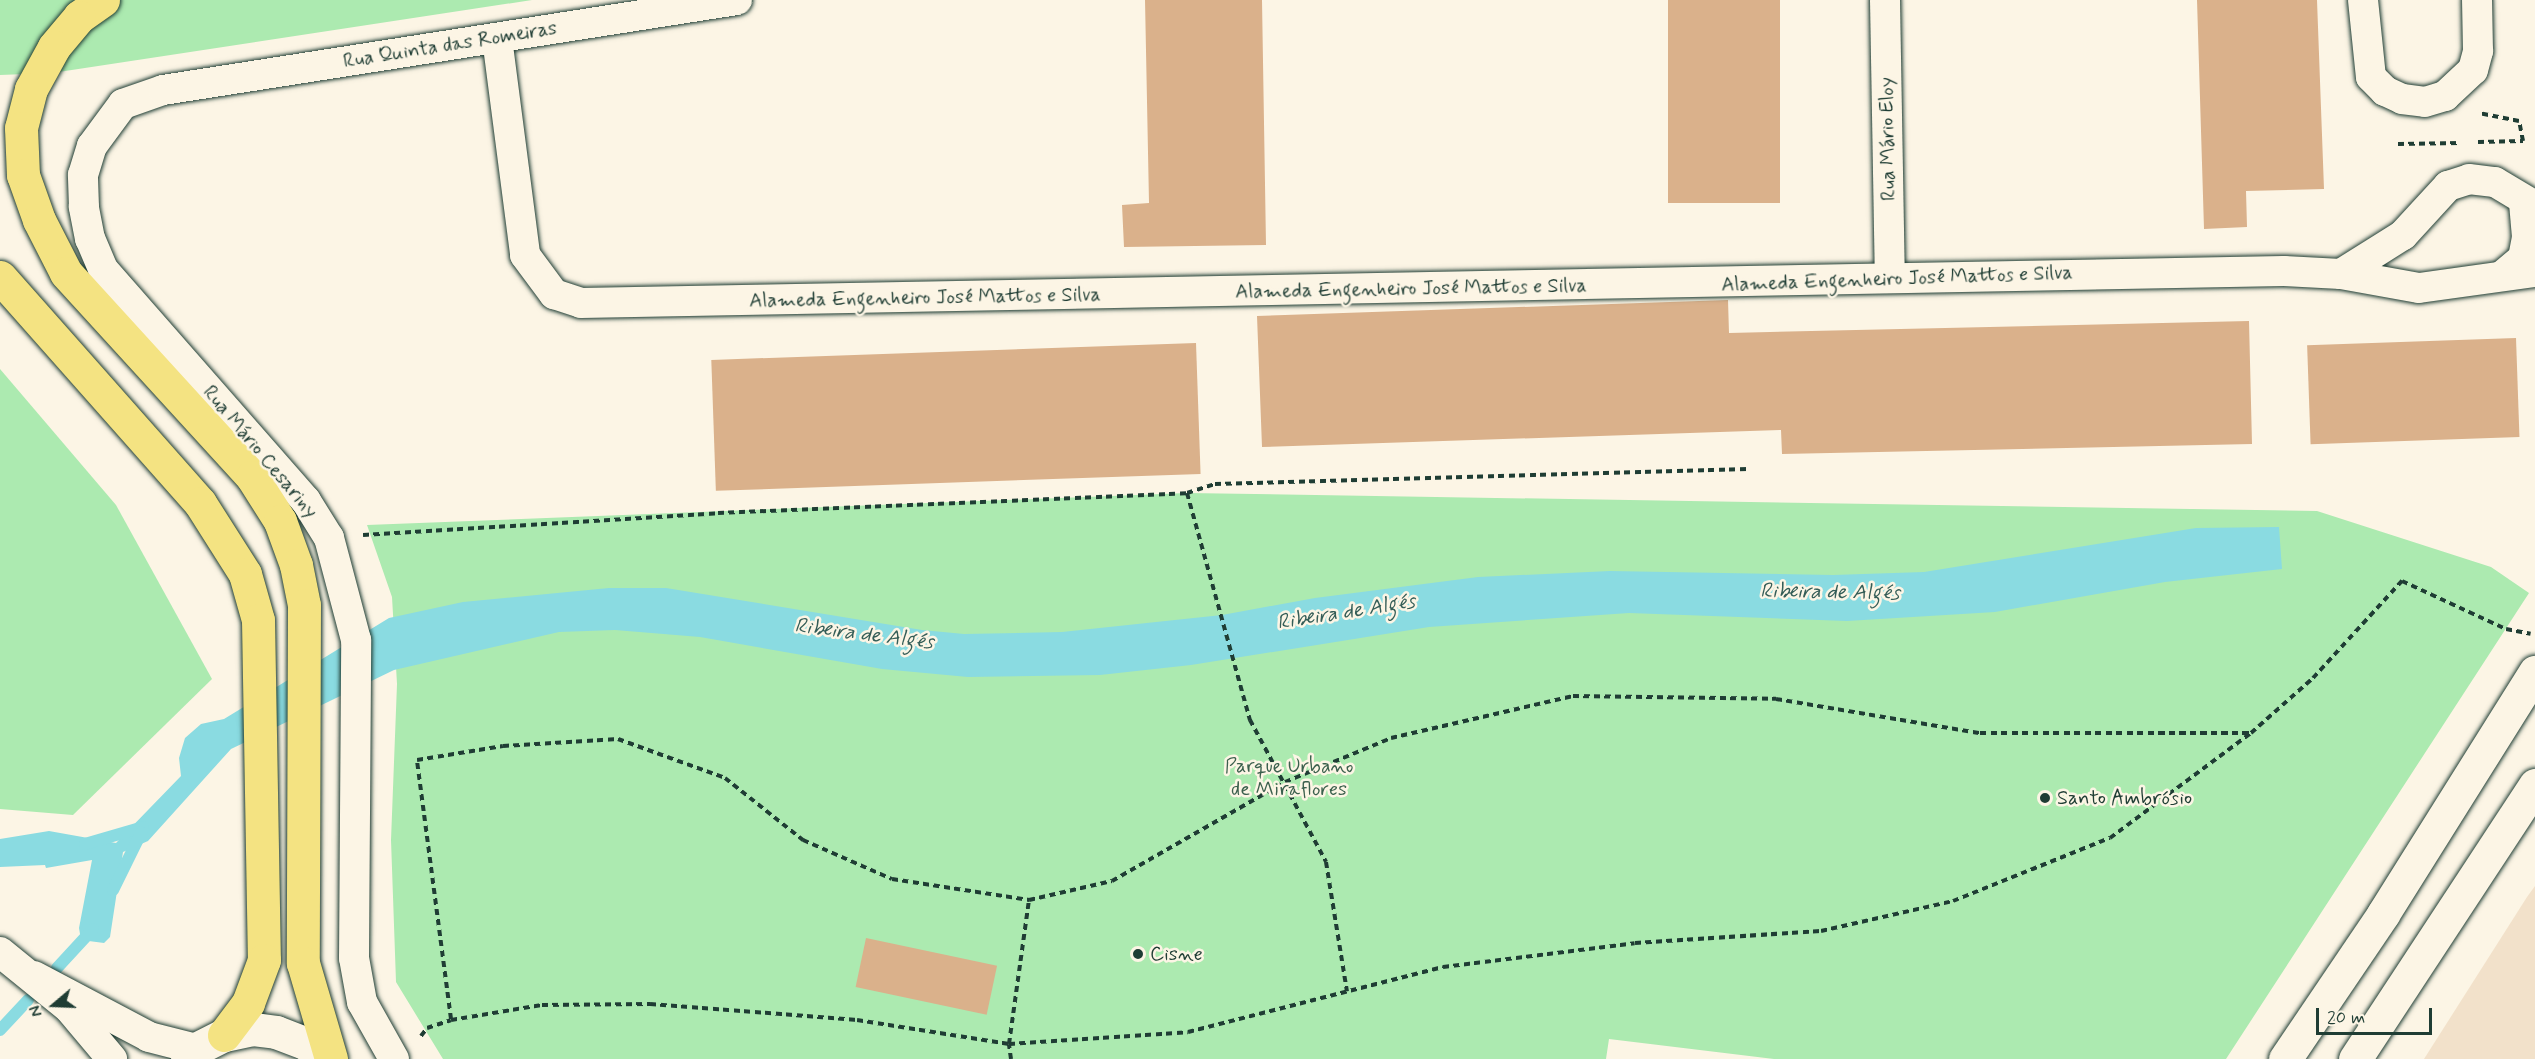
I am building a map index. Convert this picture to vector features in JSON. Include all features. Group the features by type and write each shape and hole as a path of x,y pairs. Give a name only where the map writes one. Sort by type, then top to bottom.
{"highway":[{"path":"103,0 79,17 54,47 31,89 21,128 23,175 39,220 66,273 252,477 280,521 296,565 304,605 303,963 329,1059"},
{"path":"0,277 200,503 245,574 258,620 264,960 248,1003 202,1048"}],"street":[{"name":"Rua Quinta das Romeiras","path":"163,90 737,0"},
{"name":"Rua Mário Eloy","path":"1885,0 1890,278"},
{"path":"2363,0 2371,77 2385,91 2402,99 2425,102 2445,96 2473,70 2478,51 2477,0"},
{"name":"Alameda Engenheiro José Mattos e Silva","path":"497,38 525,255 554,294 581,303 1749,283 1890,278 2284,271 2341,274 2419,288 2535,272"},
{"name":"Rua Mário Cesariny","path":"163,90 123,104 111,115 92,146 83,175 90,239 104,269 306,501 329,538 356,640 354,958 362,1002 404,1051"},
{"path":"2341,274 2403,235 2448,186 2469,179 2495,182 2529,203 2523,258 2503,275"},
{"path":"2285,1059 2383,914 2535,672"},
{"path":"2355,1059 2535,785"},
{"path":"0,952 34,976 69,1008 112,1059"},
{"path":"34,976 149,1037 202,1048 252,1029 276,1032 305,1043 329,1059"}],"path":[{"path":"2398,144 2523,141 2519,121 2425,102"},
{"path":"329,538 718,513 1187,493 1215,484 1748,469"},
{"path":"1187,493 1250,720 1326,862 1347,991"},
{"path":"404,1051 427,1028 451,1020 542,1005 650,1004 857,1020 1009,1044 1188,1032 1443,968 1635,943 1821,931 1953,901 2110,838 2251,733 2313,678 2402,581 2506,628 2535,635"},
{"path":"451,1020 417,760 503,746 618,739 724,778 803,840 892,879 1029,900 1112,881 1285,782 1391,738 1573,696 1776,699 1980,733 2251,733"},
{"path":"1011,1059 1009,1044 1029,900"}],"shaded area":[{"path":"2535,886 2535,1059 2424,1059 2527,897"}],"green space":[{"path":"0,0 532,0 52,73 0,75"},
{"path":"0,369 116,505 212,679 73,815 0,809"},
{"name":"Parque Urbano de Miraflores","path":"1187,493 2317,511 2491,567 2529,593 2226,1059 1774,1059 1609,1039 1606,1059 443,1059 396,982 391,840 397,684 392,597 367,525"}],"water":[{"path":"2279,527 2282,569 2165,582 1995,612 1847,621 1629,613 1429,627 1191,665 1100,675 968,677 882,669 700,637 615,630 559,632 394,670 231,749 148,841 123,852 110,937 104,943 81,940 79,928 92,860 46,868 45,865 0,867 0,839 49,831 116,843 181,776 179,758 185,738 201,724 224,719 389,618 463,602 609,588 666,588 922,630 964,634 1062,632 1222,615 1315,598 1478,577 1610,571 1833,575 1924,572 2196,528"}],"building":[{"path":"1145,0 1262,0 1266,245 1124,247 1122,205 1149,203"},
{"path":"1668,0 1780,0 1780,203 1668,203"},
{"path":"2197,0 2317,0 2324,189 2246,191 2247,227 2204,229"},
{"path":"1728,300 1729,333 2249,321 2252,444 1782,454 1781,430 1262,447 1257,316"},
{"path":"2516,338 2519,437 2311,444 2307,345"},
{"path":"1196,343 1201,474 716,491 711,360"},
{"path":"866,938 997,966 987,1015 856,987"}],"waterway":[{"name":"Ribeira de Algés","path":"85,844 143,827"},
{"path":"113,890 141,833"},
{"path":"57,968 93,929"},
{"path":"0,1030 28,1000"}],"place":[{"name":"Santo Ambrósio","path":"2045,798"},
{"name":"Cisne","path":"1138,954"}]}
